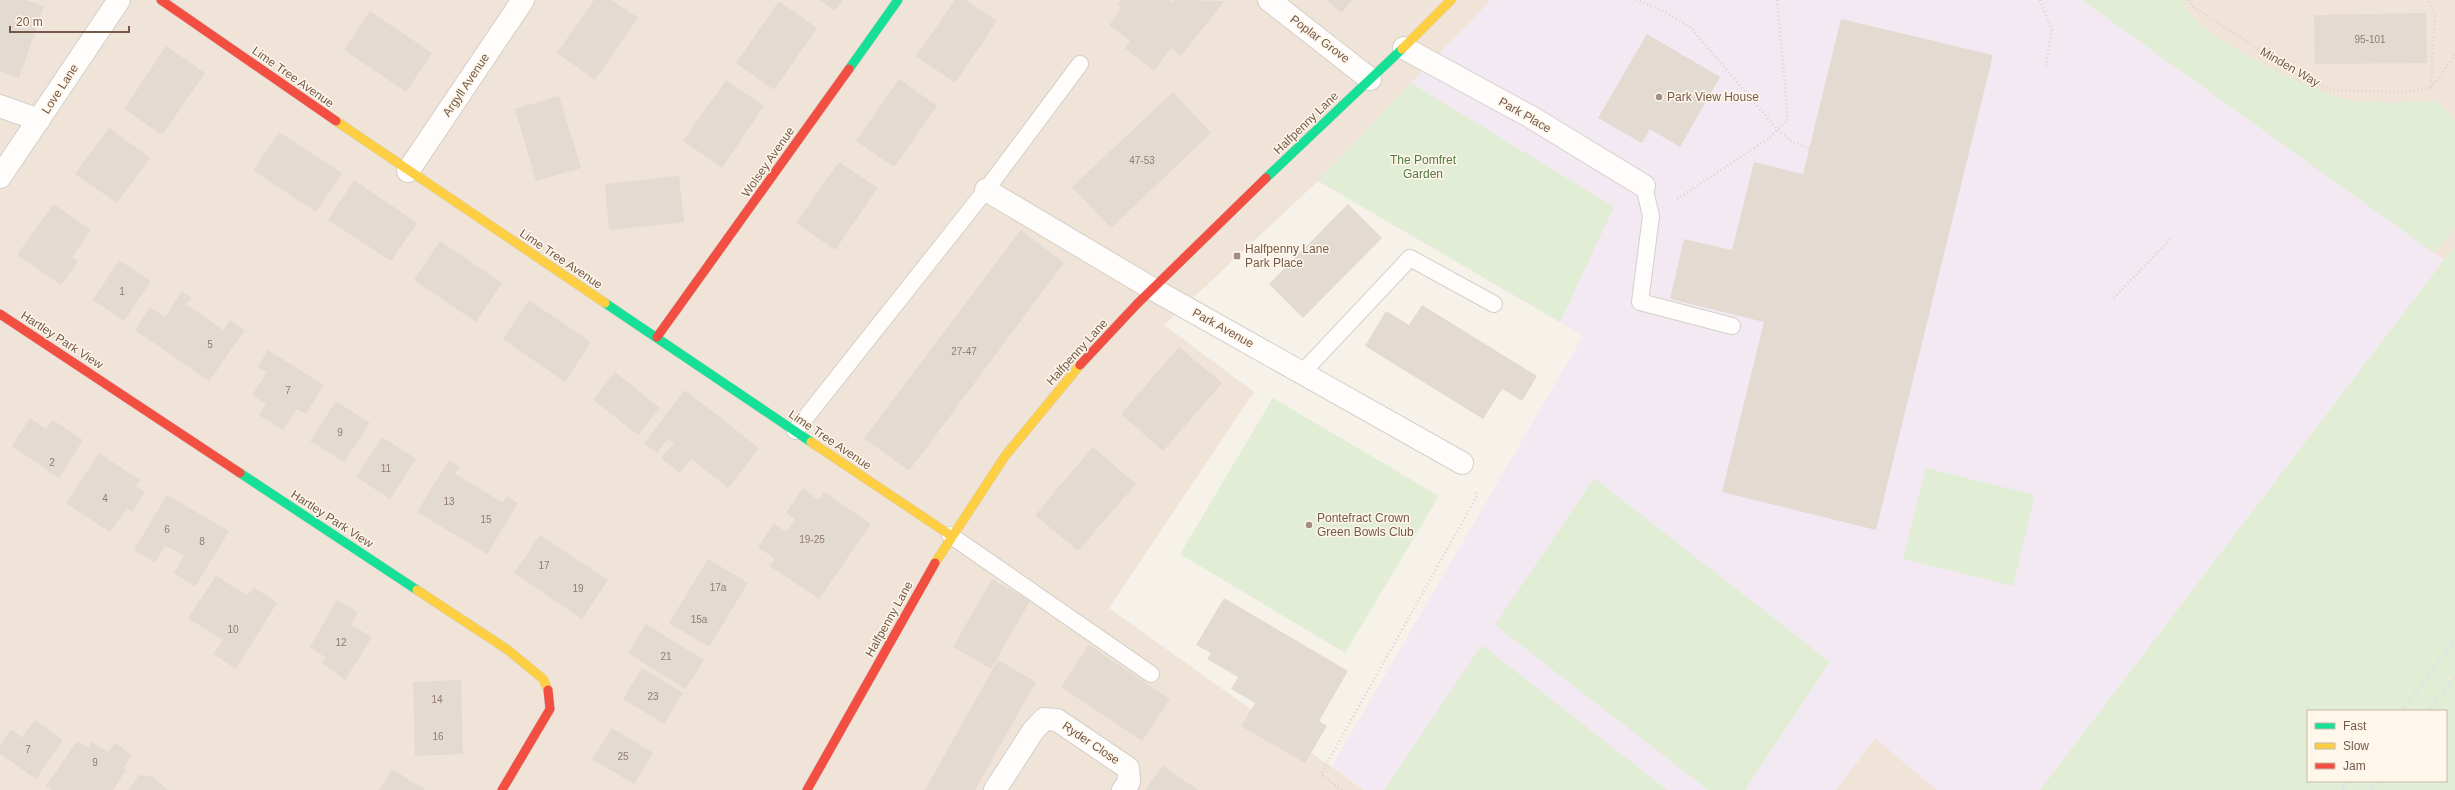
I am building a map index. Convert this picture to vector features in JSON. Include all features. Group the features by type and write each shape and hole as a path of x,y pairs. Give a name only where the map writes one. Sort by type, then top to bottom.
{"street":[{"name":"Love Lane","path":"0,177 40,120 119,0"},
{"name":"Lime Tree Avenue","path":"161,0 408,171 950,535"},
{"name":"Argyll Avenue","path":"408,171 523,0"},
{"name":"Wolsey Avenue","path":"657,338 898,0"},
{"name":"Poplar Grove","path":"1269,0 1370,79"},
{"name":"Halfpenny Lane","path":"808,790 950,535 1039,413 1151,288 1404,48 1451,0"},
{"name":"Park Place","path":"1404,48 1531,117 1644,186"},
{"path":"0,106 40,120"},
{"name":"Park Avenue","path":"986,190 1151,288 1462,463"},
{"name":"Hartley Park View","path":"0,314 508,650 533,669 543,679 548,690 550,709 502,790"},
{"name":"Ryder Close","path":"994,790 1033,730 1044,720 1058,720 1128,768 1129,782 1123,790"}],"lane":[{"path":"795,431 986,190 1080,64"},
{"path":"1644,186 1651,216 1640,302 1732,326"},
{"path":"1302,373 1410,258 1494,304"},
{"path":"950,535 1017,579 1151,674"}],"path":[{"path":"1636,0 1663,11 1690,26 1778,130 1791,141 1809,149"},
{"path":"1651,216 1768,139 1788,119 1777,0"},
{"path":"2040,0 2052,30 2045,69"},
{"name":"Minden Way","path":"2189,0 2193,7 2294,72 2331,90 2404,92 2430,88"},
{"path":"2428,0 2435,14 2430,88"},
{"path":"2430,88 2455,55"},
{"path":"2114,298 2172,237"},
{"path":"1342,790 1321,774 1477,496 1462,463"}],"shaded area":[{"path":"0,0 1491,0 1318,181 1164,325 1254,392 1109,608 1364,790 0,790"},
{"path":"1491,0 2082,0 2444,260 2040,790 1937,790 1875,738 1836,790 1364,790 1332,766 1583,336 1318,181"},
{"path":"2082,0 2455,0 2455,247 2444,260"},
{"path":"1875,738 1937,790 1836,790"}],"green space":[{"path":"2082,0 2182,0 2196,21 2209,32 2271,68 2317,89 2350,100 2371,102 2392,103 2435,100 2455,119 2455,228 2434,253"},
{"name":"The Pomfret Garden","path":"1411,83 1614,207 1560,322 1318,181"},
{"path":"2455,247 2455,790 2040,790 2444,260"},
{"name":"Pontefract Crown Green Bowls Club","path":"1273,398 1439,496 1345,653 1180,554"},
{"path":"1926,468 2035,495 2013,586 1903,559"},
{"path":"1594,478 1830,662 1745,790 1708,790 1495,625"},
{"path":"1482,645 1667,790 1384,790"}],"building":[{"path":"0,0 26,0 44,6 19,78 0,71"},
{"path":"594,0 612,0 638,18 595,80 557,53"},
{"path":"820,0 843,0 835,11"},
{"path":"955,0 966,0 997,21 955,83 916,56"},
{"path":"1121,0 1170,0 1173,2 1175,0 1224,1 1181,56 1171,48 1154,71 1125,48 1130,41 1109,25 1122,8 1118,4"},
{"path":"1326,0 1352,0 1342,13"},
{"path":"779,1 817,28 774,90 736,63"},
{"path":"370,11 432,53 406,92 344,50"},
{"path":"2426,13 2427,63 2315,64 2314,15"},
{"path":"1841,19 1993,55 1876,530 1722,492 1764,322 1670,299 1684,239 1732,250 1754,162 1803,174"},
{"name":"Park View House","path":"1647,34 1720,77 1680,147 1650,129 1642,143 1598,118"},
{"path":"166,46 205,73 162,135 124,109"},
{"path":"899,79 937,106 894,167 856,141"},
{"path":"726,80 764,106 722,168 683,141"},
{"path":"1173,92 1211,133 1111,228 1072,187"},
{"path":"559,96 581,168 536,181 515,109"},
{"path":"109,128 150,158 117,203 75,174"},
{"path":"279,132 342,173 316,212 253,170"},
{"path":"839,162 878,188 835,250 796,223"},
{"path":"679,176 684,222 609,230 605,184"},
{"path":"354,180 417,223 391,261 328,220"},
{"path":"54,204 91,230 72,257 78,261 61,285 17,255"},
{"path":"1348,204 1382,238 1303,318 1269,284"},
{"path":"1021,230 1064,263 909,471 864,438"},
{"path":"440,241 502,283 476,322 414,280"},
{"path":"119,260 151,281 124,321 93,300"},
{"path":"182,291 192,298 186,304 223,330 230,320 245,330 209,381 135,330 150,307 165,317"},
{"path":"529,300 591,342 565,382 503,339"},
{"path":"1422,305 1537,376 1522,401 1502,389 1483,419 1365,346 1386,311 1409,325"},
{"path":"1179,347 1222,383 1163,451 1121,414"},
{"path":"268,350 324,385 306,414 297,409 283,430 259,415 266,404 252,395 267,372 258,367"},
{"path":"615,372 660,408 638,435 593,400"},
{"path":"685,390 759,448 728,488 691,459 680,473 661,458 674,443 668,439 657,453 644,443"},
{"path":"336,401 370,423 344,462 310,441"},
{"path":"30,418 46,429 53,420 83,440 59,478 12,446"},
{"path":"382,437 416,459 390,499 356,477"},
{"path":"1093,447 1136,484 1078,551 1035,515"},
{"path":"99,453 140,480 136,486 145,492 132,512 127,508 110,532 66,503"},
{"path":"449,460 459,467 455,474 503,503 507,496 518,503 487,554 417,512"},
{"path":"803,488 818,500 824,492 871,524 819,599 770,566 775,559 758,547 774,523 786,532 795,519 786,513"},
{"path":"167,495 229,531 195,587 174,573 184,556 165,545 155,563 134,550"},
{"path":"540,535 608,580 582,619 514,573"},
{"path":"708,559 748,583 709,647 669,623"},
{"path":"216,576 247,595 254,587 277,603 236,669 213,654 223,640 188,618"},
{"path":"992,579 1030,601 991,669 953,647"},
{"path":"1224,598 1348,671 1319,721 1327,726 1305,763 1241,726 1255,703 1231,689 1238,677 1207,659 1211,653 1196,645"},
{"path":"337,600 358,612 351,625 372,637 345,680 322,663 326,658 310,647"},
{"path":"646,624 704,660 685,689 628,653"},
{"path":"1089,645 1170,699 1142,741 1061,687"},
{"path":"998,660 1036,682 975,790 925,790"},
{"path":"642,668 683,693 664,724 623,699"},
{"path":"461,680 463,754 415,756 413,682"},
{"path":"35,720 63,740 36,779 0,754 0,745 11,729 22,738"},
{"path":"612,728 653,753 634,784 592,759"},
{"path":"77,741 89,748 92,742 108,752 115,743 132,755 123,768 126,770 113,790 52,790 46,786"},
{"path":"1163,766 1198,790 1145,790"},
{"path":"392,769 424,789 424,790 379,790"},
{"path":"139,775 153,777 168,790 128,790"}],"railway":[{"path":"2403,710 2455,640"},
{"path":"2430,710 2455,677"},
{"path":"2342,790 2348,782"},
{"path":"2370,790 2376,782"}],"traffic: fast":[{"path":"849,69 898,0"},
{"path":"1266,178 1402,49"},
{"path":"605,303 811,442"},
{"path":"240,473 417,590"}],"traffic: slow":[{"path":"1402,49 1451,0"},
{"path":"336,121 605,303"},
{"path":"935,563 1005,456 1080,365"},
{"path":"811,442 950,535"},
{"path":"417,590 508,650 543,679 548,690"}],"traffic: jam":[{"path":"161,0 336,121"},
{"path":"657,337 849,69"},
{"path":"1080,365 1137,304 1266,178"},
{"path":"0,314 240,473"},
{"path":"807,790 935,563"},
{"path":"502,790 550,709 548,690"}],"place":[{"name":"Park View House","path":"1659,97"},
{"name":"Halfpenny Lane Park Place","path":"1237,256"},
{"name":"Pontefract Crown Green Bowls Club","path":"1309,525"}]}
